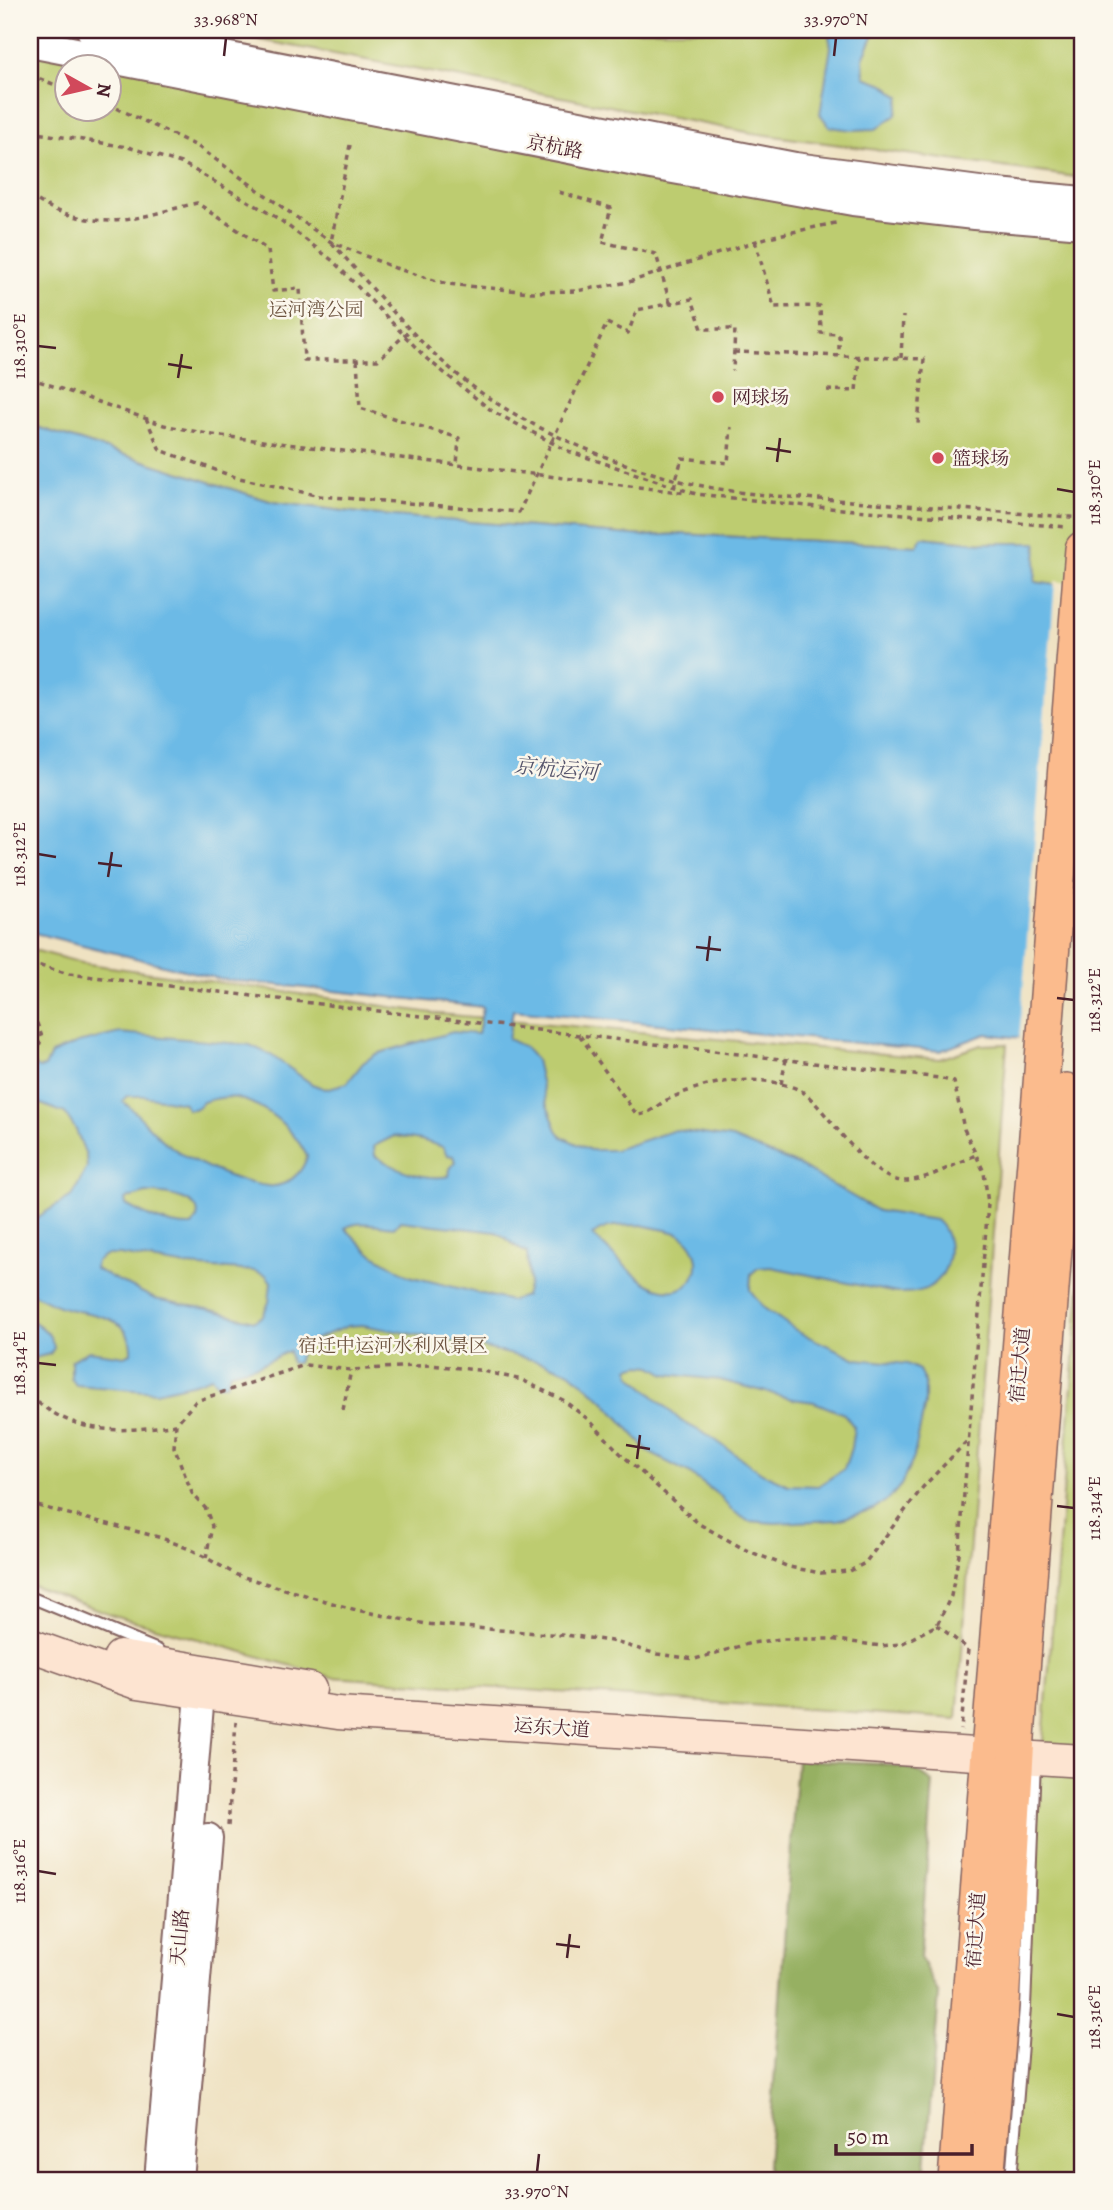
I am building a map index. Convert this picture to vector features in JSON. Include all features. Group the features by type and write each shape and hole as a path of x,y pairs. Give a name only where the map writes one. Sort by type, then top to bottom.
{"main road":[{"name":"宿迁大道","path":"986,2180 1002,2005 1001,1745 1077,538"},
{"name":"宿迁大道","path":"956,2180 1001,1745 1083,865"},
{"name":"运东大道","path":"30,1625 210,1687 338,1713 1001,1745 1083,1741"},
{"name":"运东大道","path":"30,1645 137,1683 210,1687"},
{"name":"运东大道","path":"1001,1745 1083,1761"}],"street":[{"name":"京杭路","path":"90,30 795,167 986,192 1083,201"},
{"name":"京杭路","path":"30,43 651,165 840,198 975,215 1083,223"},
{"name":"天山路","path":"159,2180 210,1687"},
{"name":"天山路","path":"180,2180 210,1687"}],"lane":[{"path":"30,1597 210,1687"},
{"path":"1001,1745 1025,2007 1012,2180"}],"path":[{"path":"30,75 52,84"},
{"path":"122,111 197,146 331,242 410,330 476,389 554,433 644,471 703,486 759,494 1083,518"},
{"path":"30,132 128,146 184,164 279,219 333,261 427,359 492,411 568,451 696,494"},
{"path":"331,242 350,145"},
{"path":"559,192 611,208 602,242 656,254 670,303"},
{"path":"30,195 41,204 61,212 112,221 197,203 268,250 273,291 300,288 304,360 378,360 410,330"},
{"path":"331,242 395,268 447,284 531,292 576,291 629,282 755,241 843,222"},
{"path":"755,241 774,307 820,306 821,333 839,334 839,356"},
{"path":"146,418 160,450 236,477 320,496 519,512 607,323 628,333 637,310 692,299 702,329 735,329 733,371"},
{"path":"901,358 903,316"},
{"path":"734,352 924,359 918,424"},
{"path":"827,390 856,391 859,357"},
{"path":"357,360 360,408 459,438 457,465"},
{"path":"30,378 146,418 213,435 1077,538"},
{"path":"674,487 681,458 728,463 732,426"},
{"path":"30,963 69,974 939,1078 954,1082 964,1129 984,1172 988,1204 959,1554 951,1596 937,1625 901,1644 881,1646 830,1639 781,1639 751,1643 695,1659 657,1654 611,1641 574,1636 426,1625 379,1615 237,1575 162,1538 30,1504"},
{"path":"30,1004 42,1037 30,1071"},
{"path":"580,1035 637,1115 645,1115 667,1099 708,1084 742,1080 781,1084 802,1090 849,1142 888,1178 905,1181 925,1177 976,1155"},
{"path":"781,1084 786,1060"},
{"path":"206,1558 212,1526 206,1509 192,1493 174,1447 176,1424 196,1401 305,1365 351,1370 430,1365 478,1370 522,1380 563,1400 589,1420 620,1453 699,1524 746,1550 789,1567 821,1573 850,1571 866,1563 923,1487 969,1439"},
{"path":"343,1410 351,1370"},
{"path":"30,1396 43,1407 69,1421 104,1430 140,1430 176,1424"},
{"path":"937,1625 968,1649 1001,1745"}],"green space":[{"path":"207,30 1083,30 1083,178 752,133"},
{"name":"运河湾公园","path":"30,50 52,54 52,122 122,122 122,66 1083,232 1083,589 1035,582 1036,543 982,543 923,537 918,546 680,534 645,536 368,514 273,502 30,425"},
{"name":"宿迁中运河水利风景区","path":"30,949 82,963 439,1014 940,1059 981,1045 1007,1044 957,1719 331,1677 113,1615 30,1585"},
{"path":"1083,1251 1083,2180 1007,2180"},
{"path":"797,1760 879,1763 915,1770 933,1782 920,1957 939,1995 924,2180 767,2180"}],"water":[{"path":"828,30 876,30 863,58 864,77 884,84 900,97 896,115 876,129 830,127 820,114 831,47"},
{"name":"京杭运河","path":"30,425 273,502 368,514 645,536 680,534 917,546 922,537 982,543 1037,543 1035,582 1083,589 1083,1045 986,1034 940,1051 513,1010 508,1039 525,1047 536,1060 546,1103 562,1137 590,1150 614,1150 675,1130 732,1138 798,1165 878,1211 936,1220 942,1227 949,1245 947,1265 937,1281 917,1292 896,1293 771,1267 758,1268 751,1274 750,1290 764,1308 800,1333 857,1359 907,1364 919,1370 925,1383 925,1404 914,1457 901,1485 889,1499 873,1509 838,1520 775,1523 748,1521 689,1473 650,1453 603,1400 570,1372 469,1344 362,1325 348,1326 303,1344 297,1363 291,1363 289,1351 259,1365 230,1372 226,1384 219,1385 211,1377 156,1392 76,1385 71,1378 71,1360 89,1351 125,1356 131,1353 130,1340 118,1323 108,1318 61,1307 30,1292 30,1222 73,1195 87,1167 86,1155 76,1130 65,1113 30,1100 30,1063 39,1068 45,1067 51,1054 78,1043 120,1033 250,1045 271,1055 312,1084 325,1089 347,1083 363,1063 376,1054 453,1032 478,1034 483,1007 220,979 30,932","holes":["127,1096 144,1096 184,1103 187,1109 198,1107 203,1102 224,1098 247,1101 268,1112 287,1128 307,1156 298,1173 281,1185 268,1186 242,1181 199,1163 175,1149 122,1101","394,1136 443,1147 447,1155 453,1156 455,1162 449,1176 430,1177 401,1169 375,1156 374,1146","146,1193 163,1194 192,1203 197,1209 197,1217 192,1226 175,1225 126,1205 125,1199","400,1221 496,1232 527,1253 529,1283 525,1296 511,1301 409,1276 369,1252 345,1228 363,1223 395,1227","642,1225 679,1234 695,1253 695,1274 682,1288 670,1291 656,1288 632,1272 593,1235 610,1227","105,1255 119,1255 188,1266 254,1271 266,1275 271,1282 269,1302 263,1316 254,1321 155,1299 95,1269 96,1261","652,1366 666,1374 720,1380 814,1402 844,1414 854,1427 844,1469 818,1486 788,1485 762,1473 711,1437 681,1421 632,1376 629,1368"]},
{"path":"30,1320 49,1335 54,1348 50,1354 30,1359"}],"pier":[{"path":"1055,581 1083,585 1083,1048 1019,1041"}],"place":[{"name":"网球场","path":"718,397"},
{"name":"篮球场","path":"938,458"}]}
